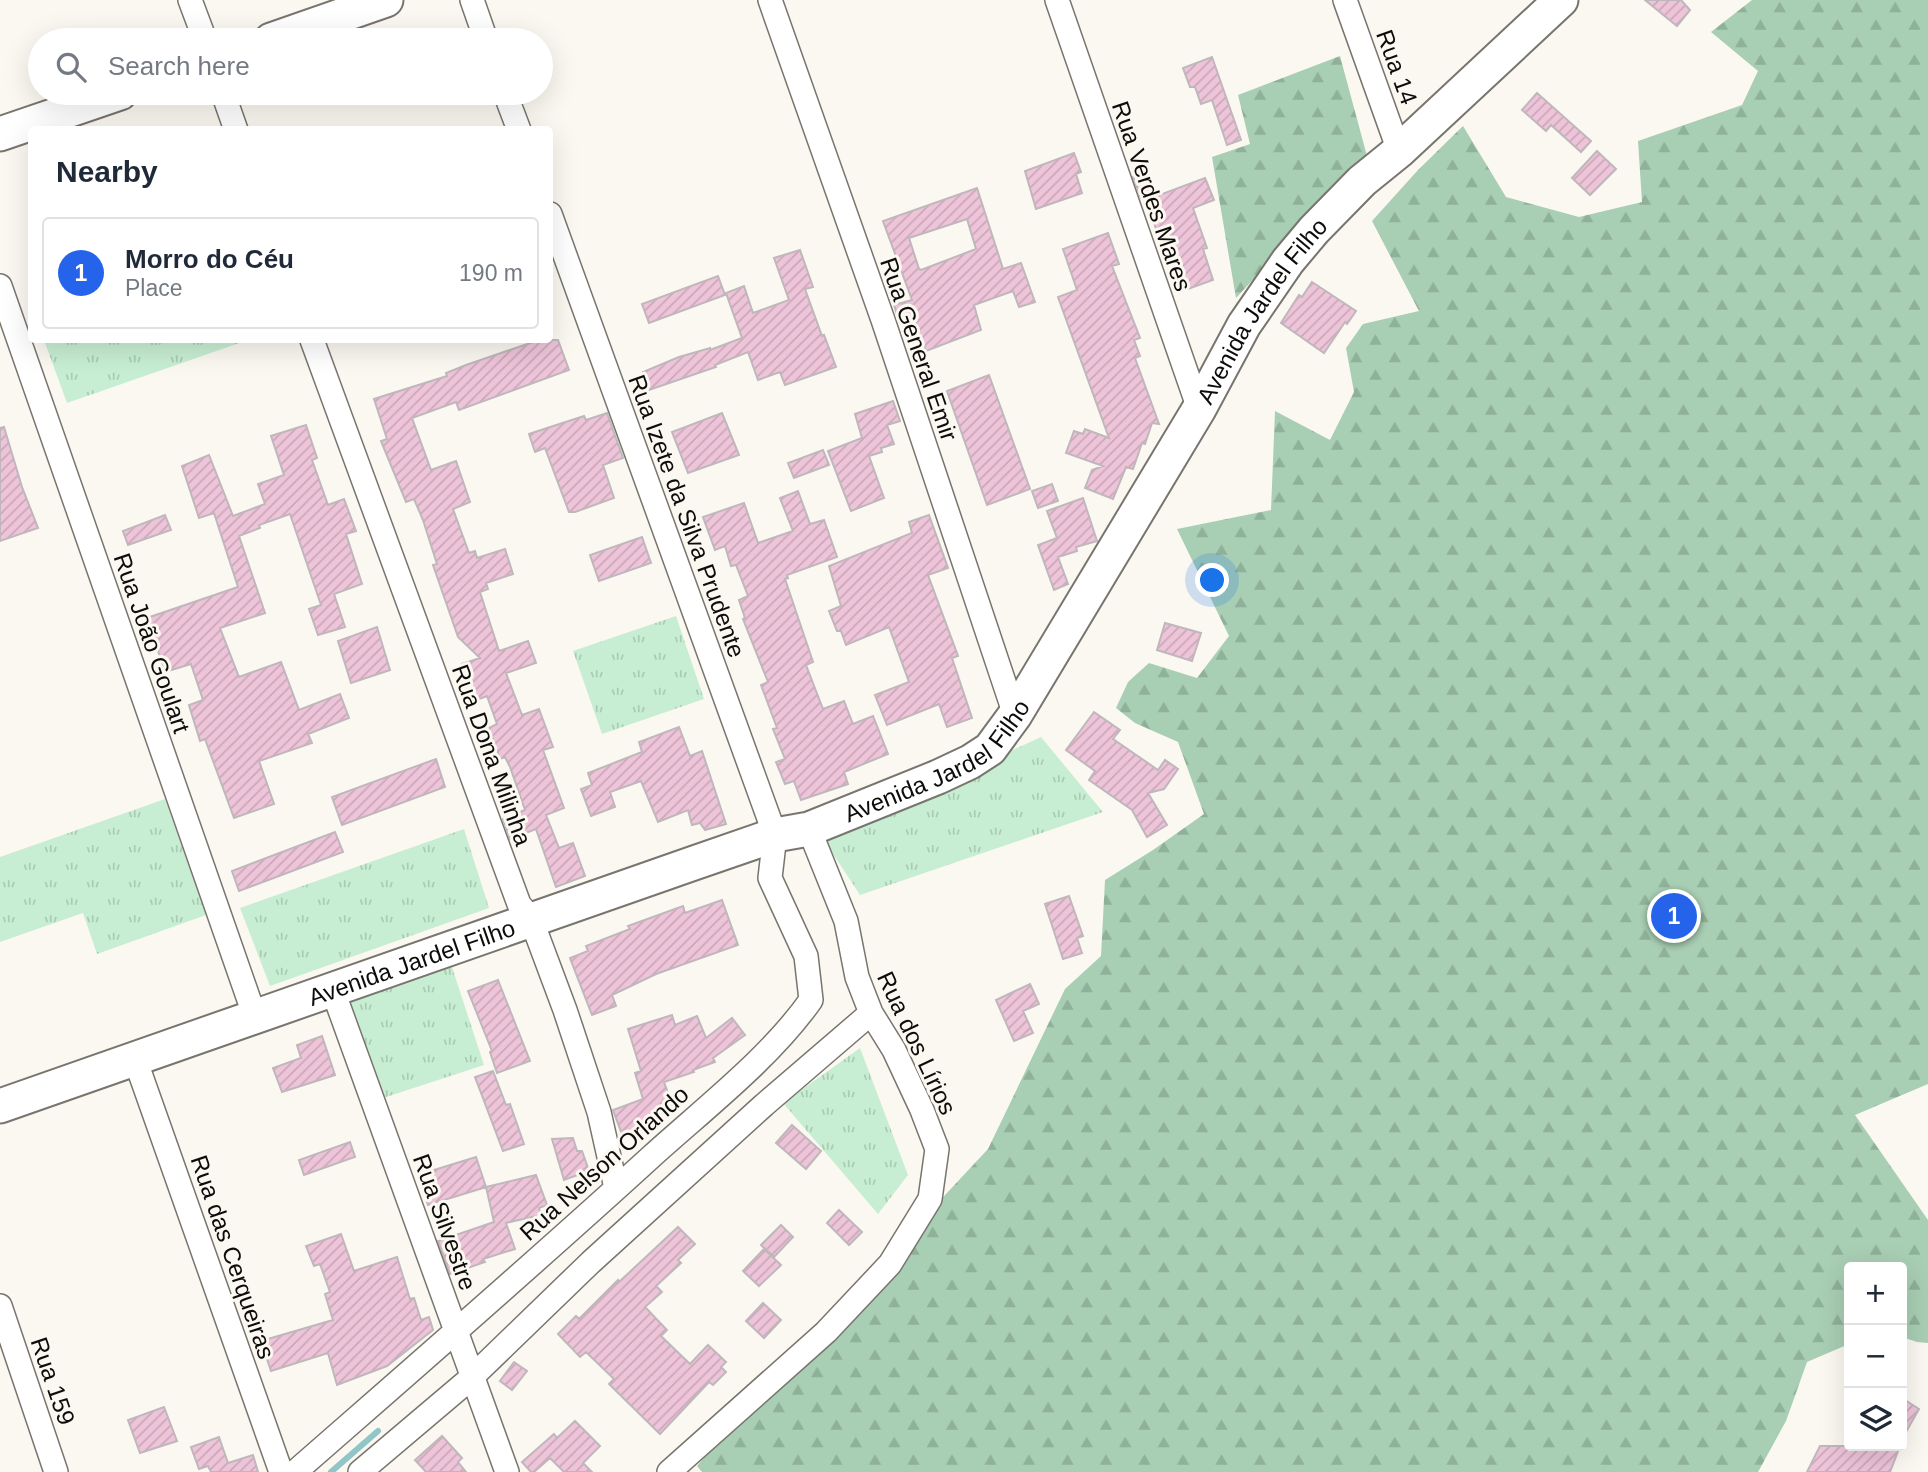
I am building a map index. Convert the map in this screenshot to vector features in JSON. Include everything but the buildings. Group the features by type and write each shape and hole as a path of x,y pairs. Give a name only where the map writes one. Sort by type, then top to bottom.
{"main road":[{"path":"306,28 386,0"},
{"name":"Avenida Jardel Filho","path":"2,1101 135,1059 775,835 809,829 938,777 990,749 1015,715 1199,409 1244,326 1288,261 1363,181 1562,0"},
{"path":"0,134 85,105"}],"street":[{"path":"190,0 200,28"},
{"path":"472,0 482,28"},
{"name":"Rua General Emir","path":"770,0 883,320 1015,715"},
{"name":"Rua Verdes Mares","path":"1057,0 1199,409"},
{"name":"Rua 14","path":"1345,0 1399,151"},
{"path":"227,105 235,126"},
{"path":"510,105 517,126"},
{"name":"Rua Izete da Silva Prudente","path":"553,222 775,835"},
{"name":"Rua João Goulart","path":"0,286 256,1017"},
{"name":"Rua Dona Milinha","path":"313,343 519,904 531,919 599,1112 616,1188"},
{"name":"Rua dos Lírios","path":"669,1472 826,1332 890,1264 930,1199 937,1149 894,1050 870,1013 857,977 846,921 809,829"},
{"name":"Rua Nelson Orlando","path":"295,1472 616,1188 792,1027 811,1000 806,956 770,878 775,835"},
{"name":"Rua Silvestre","path":"332,991 507,1472"},
{"path":"360,1472 471,1378 591,1262 870,1013"},
{"name":"Rua das Cerqueiras","path":"135,1059 281,1472"},
{"name":"Rua 159","path":"0,1306 56,1472"}],"green space":[{"path":"1752,0 1928,0 1928,1084 1855,1115 1928,1220 1928,1343 1907,1339 1907,1262 1844,1262 1844,1346 1807,1362 1786,1421 1758,1472 702,1472 697,1466 764,1389 988,1149 1065,989 1101,956 1105,880 1204,814 1178,742 1135,723 1116,708 1128,682 1149,663 1197,678 1229,636 1177,529 1271,510 1275,411 1330,440 1354,392 1346,348 1363,324 1419,311 1372,221 1463,126 1506,197 1579,217 1642,202 1638,141 1742,105 1758,71 1711,32"},
{"path":"1340,56 1367,156 1236,298 1212,157 1250,144 1238,95"},
{"path":"45,343 239,343 67,403"},
{"path":"676,616 704,699 602,734 573,651"},
{"path":"1041,737 1103,812 860,895 822,837"},
{"path":"165,799 206,915 97,954 83,913 0,942 0,857"},
{"path":"464,829 489,908 270,986 240,908"},
{"path":"452,967 484,1065 380,1099 347,1001"},
{"path":"860,1048 908,1175 878,1214 783,1103"}],"waterway":[{"path":"331,1472 378,1431"}],"place":[{"name":"Morro do Céu","path":"1674,916"}]}
